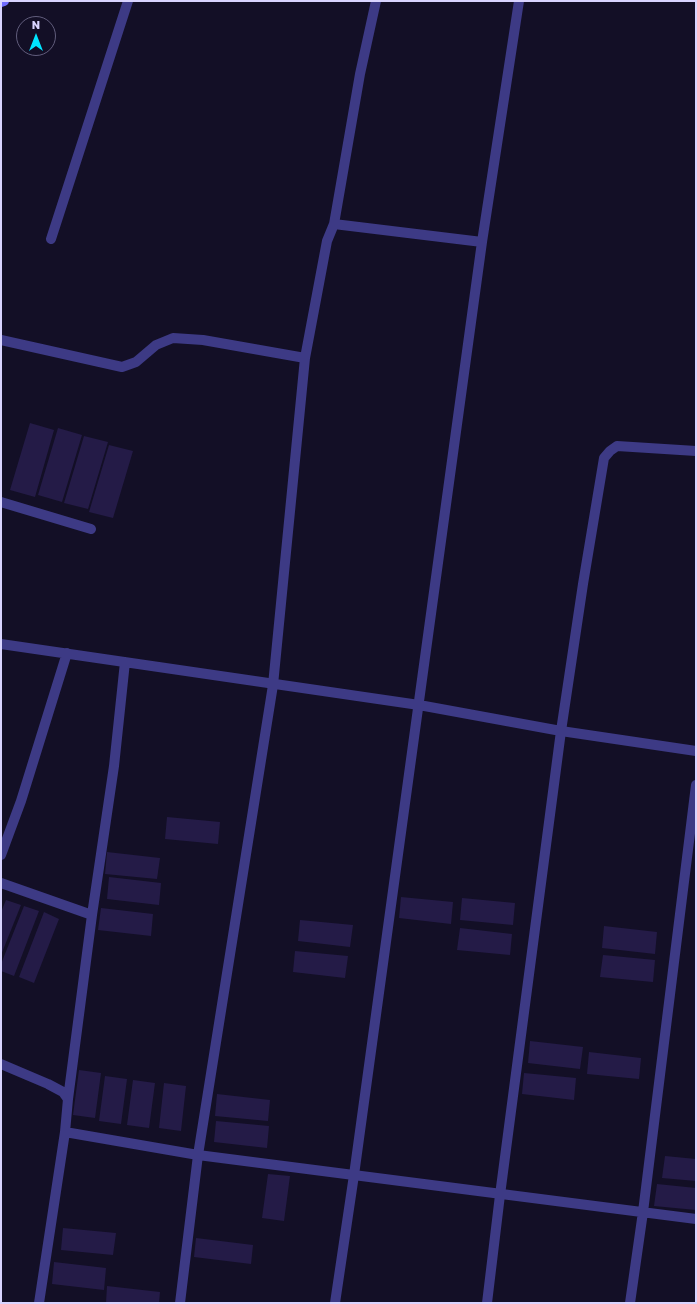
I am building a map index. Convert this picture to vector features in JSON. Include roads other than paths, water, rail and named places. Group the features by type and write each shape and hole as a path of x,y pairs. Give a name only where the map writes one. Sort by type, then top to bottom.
{"street":[{"path":"51,239 128,1"},
{"path":"180,1303 198,1155 273,685 305,358 327,241 334,224 360,74 376,1"},
{"path":"335,1303 354,1175 482,242 519,1"},
{"path":"334,224 482,242"},
{"path":"1,340 122,367 136,362 156,345 173,338 203,340 305,358"},
{"path":"487,1303 562,732 604,458 617,446 696,451"},
{"path":"1,502 91,529"},
{"path":"1,644 273,685 419,705 562,732 696,751"},
{"path":"1,855 21,801 67,653"},
{"path":"39,1303 65,1132 92,915 114,766 125,662"},
{"path":"630,1303 643,1212 696,785"},
{"path":"1,882 92,915"},
{"path":"1,1064 53,1086 62,1092 68,1099"},
{"path":"65,1132 198,1155 696,1219"}]}
